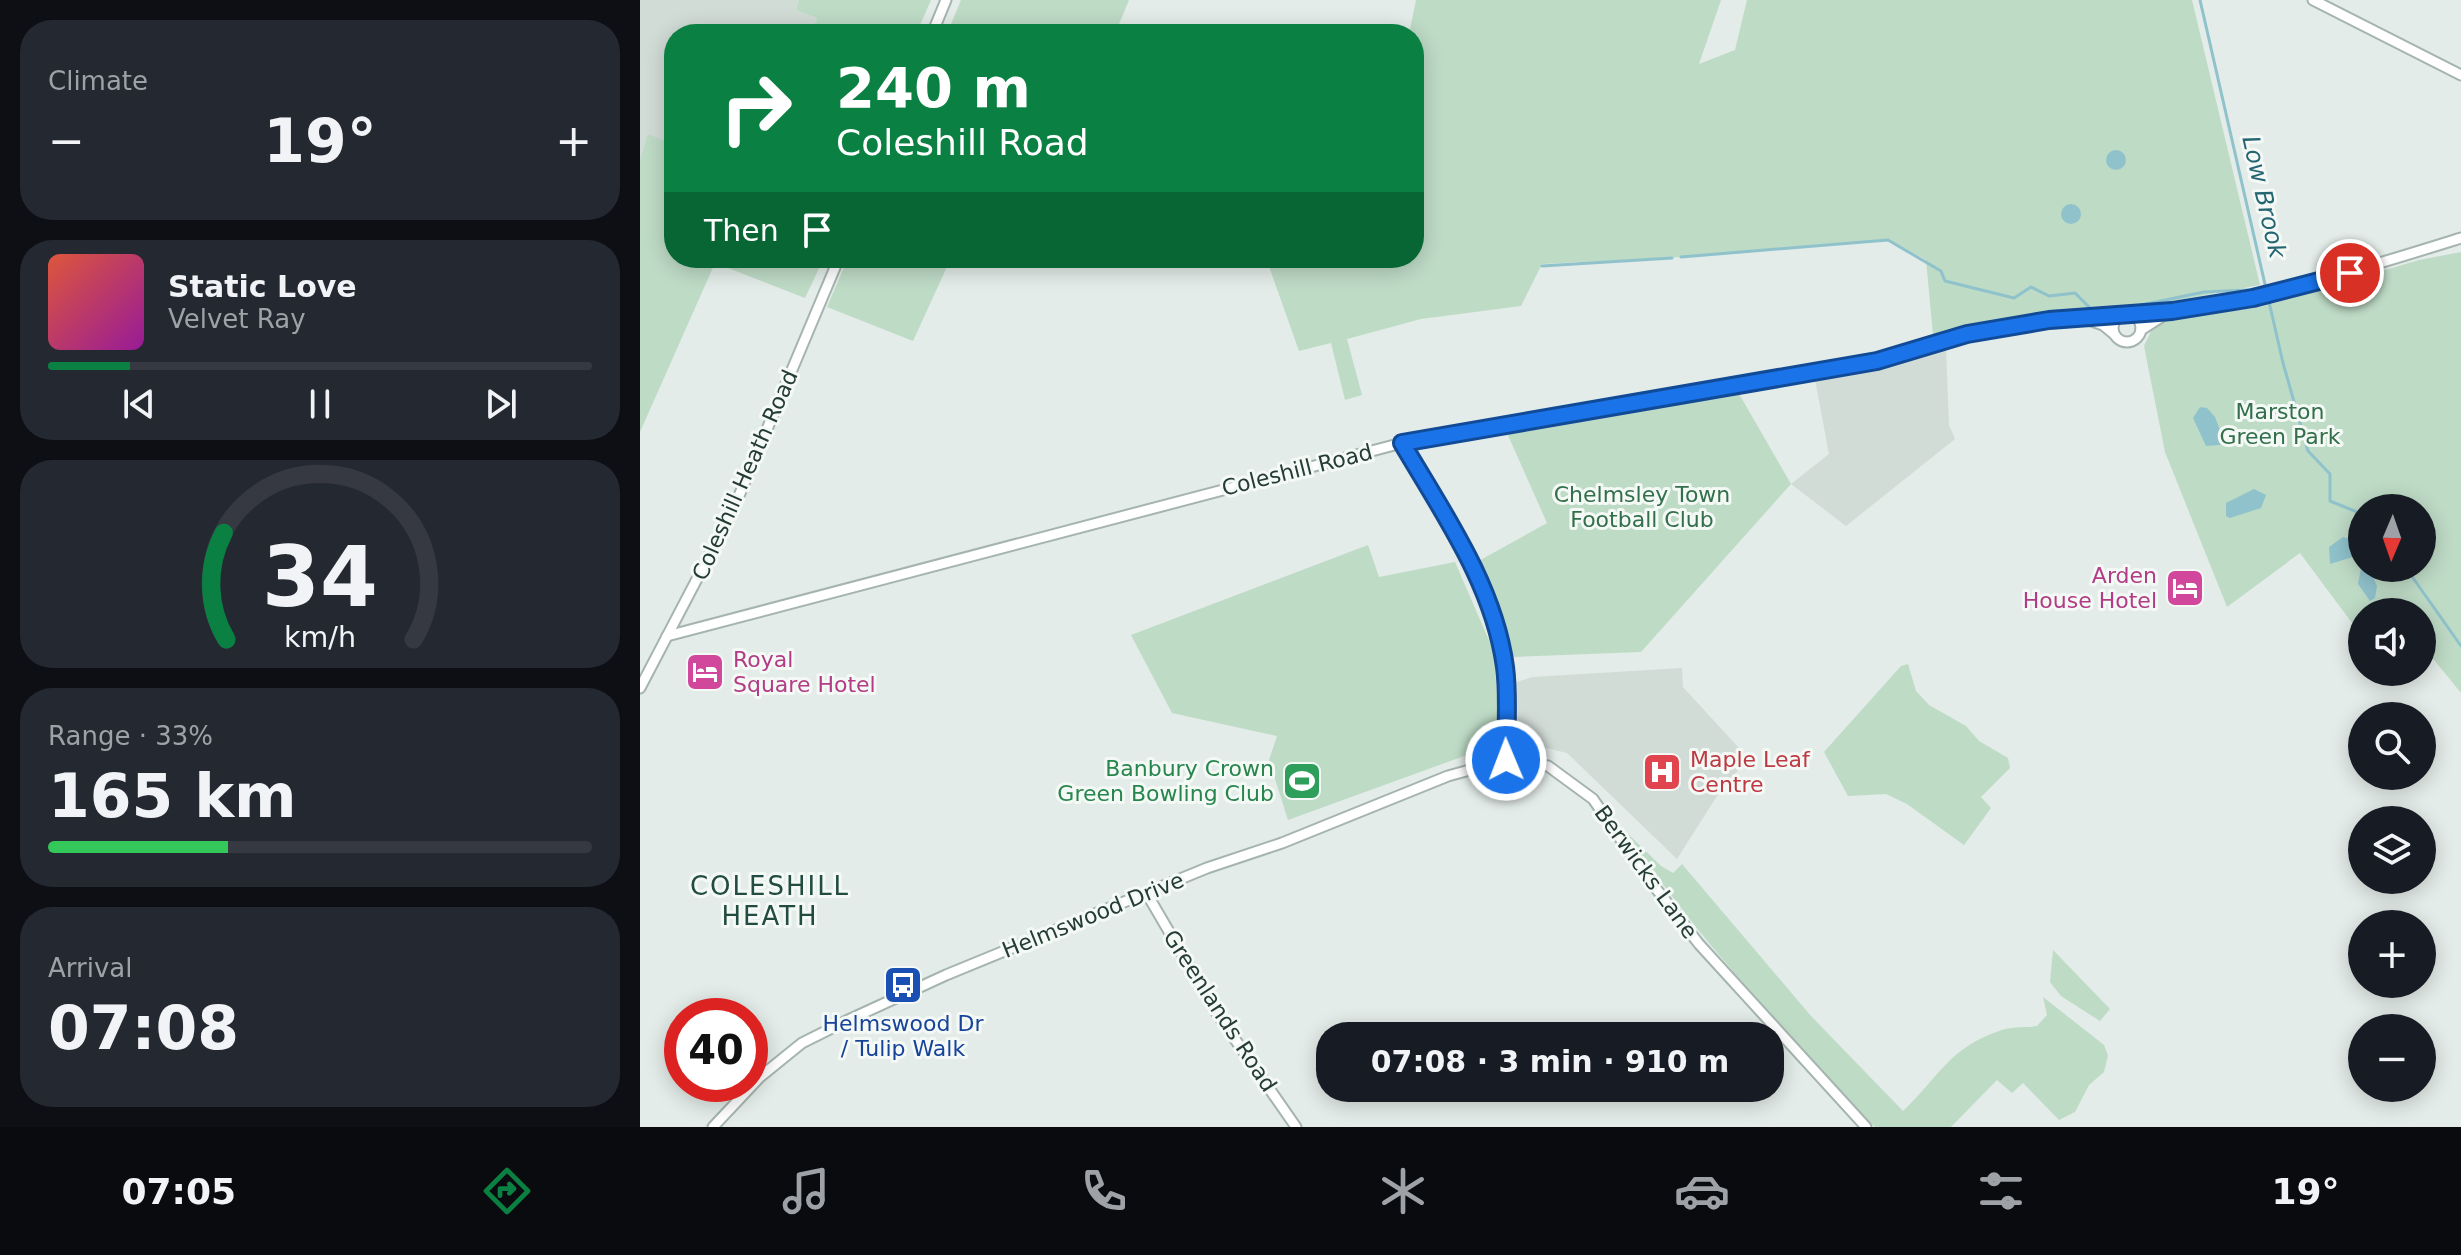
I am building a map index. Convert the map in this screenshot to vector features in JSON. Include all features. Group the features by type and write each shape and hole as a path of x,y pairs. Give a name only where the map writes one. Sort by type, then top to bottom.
{"street":[{"path":"936,24 946,0"},
{"path":"2313,0 2461,75"},
{"name":"Coleshill Road","path":"667,636 1402,443 1877,361 1967,334 2076,316 2172,311 2253,298 2297,289 2461,238"},
{"name":"Coleshill Heath Road","path":"640,688 733,510 835,268"},
{"name":"Coleshill Road","path":"2114,334 2120,341 2129,342 2137,338 2141,330 2172,311"},
{"path":"2114,334 2113,325 2127,314 2139,320 2141,330"},
{"path":"2076,316 2103,325 2114,334"},
{"path":"1402,443 1473,567 1494,621 1505,668 1506,760"},
{"name":"Helmswood Drive","path":"713,1127 760,1077 802,1043 946,975 1448,776 1506,760"},
{"name":"Berwicks Lane","path":"1506,760 1548,766 1593,799 1644,873 1699,944 1866,1127"},
{"name":"Greenlands Road","path":"1147,894 1216,1012 1296,1127"}],"shaded area":[{"path":"640,0 799,0 796,10 817,18 815,24 664,24 664,141 648,135 640,159"},
{"path":"1946,349 1949,425 1955,439 1846,526 1791,484 1829,454 1814,374 1872,367"},
{"name":"Maple Leaf Centre","path":"1682,668 1683,687 1749,759 1724,785 1677,859 1567,753 1518,741 1517,682 1532,677"}],"green space":[{"path":"799,0 931,0 920,24 815,24 817,18 796,10"},
{"path":"961,0 1129,0 1119,24 951,24"},
{"path":"1416,0 1721,0 1699,64 1735,50 1747,0 2192,0 2260,285 2125,310 2072,310 1933,334 1926,260 1888,239 1683,257 1542,264 1521,306 1421,319 1347,339 1362,395 1345,400 1331,343 1299,351 1270,268 1424,268 1424,24 1411,24"},
{"path":"648,134 664,141 664,268 713,268 640,432 640,159"},
{"name":"Marston Green Park","path":"2461,252 2461,693 2436,662 2436,598 2348,598 2348,618 2300,553 2227,607 2165,452 2144,346 2154,325 2170,319 2261,307 2419,260"},
{"path":"728,268 819,268 805,298"},
{"path":"844,268 946,268 913,341 827,307"},
{"name":"Chelmsley Town Football Club","path":"1738,392 1791,484 1641,652 1514,657 1475,563 1547,523 1507,433"},
{"path":"1368,545 1379,577 1455,562 1494,652 1500,743 1288,820 1269,760 1277,736 1172,713 1131,635"},
{"path":"1908,664 1916,691 1929,705 1966,726 1979,741 2008,758 2010,768 1981,797 1991,808 1964,845 1907,804 1886,794 1848,796 1824,752 1901,666"},
{"path":"1627,833 1661,866 1673,873 1682,864 1811,1016 1903,1111 1968,1046 2004,1029 2037,1026 2047,1015 2043,997 2104,1045 2108,1056 2104,1072 2089,1085 2075,1112 2059,1120 2023,1083 2012,1093 1997,1080 1951,1127 1875,1127 1784,1029 1784,1022 1778,1022 1713,948"},
{"path":"2053,950 2110,1009 2100,1021 2061,996 2050,982"}],"water":[{"path":"2116,150 2123,153 2126,160 2123,167 2116,170 2109,167 2106,160 2109,153"},
{"path":"2067,204 2075,204 2081,214 2075,224 2067,224 2061,218 2061,210"},
{"path":"2200,407 2207,408 2215,417 2223,438 2220,445 2206,446 2193,418"},
{"path":"2254,489 2266,495 2261,508 2230,518 2226,516 2226,503"},
{"path":"2343,537 2348,538 2348,558 2330,564 2329,547"},
{"path":"2375,582 2375,598 2368,598 2358,584"}],"waterway":[{"name":"Low Brook","path":"2200,0 2283,363 2308,451 2330,474 2330,501 2348,508"},
{"path":"1681,257 1888,240 1941,271 1945,281 2014,298 2031,287 2049,296 2075,293 2094,312"},
{"path":"1542,266 1672,258"},
{"path":"2122,309 2204,292 2267,289"},
{"name":"Low Brook","path":"2416,582 2461,646"}],"place":[{"name":"Arden House Hotel","path":"2185,588"},
{"name":"Royal Square Hotel","path":"705,672"},
{"name":"Maple Leaf Centre","path":"1662,772"},
{"name":"Banbury Crown Green Bowling Club","path":"1302,781"},
{"name":"Helmswood Dr / Tulip Walk","path":"903,985"}],"district":[{"name":"COLESHILL HEATH","path":"770,901"}],"route":[{"path":"1506,760 1505,668 1494,621 1473,567 1402,443 1877,361 1967,334 2076,316 2172,311 2297,289 2350,273"}]}
